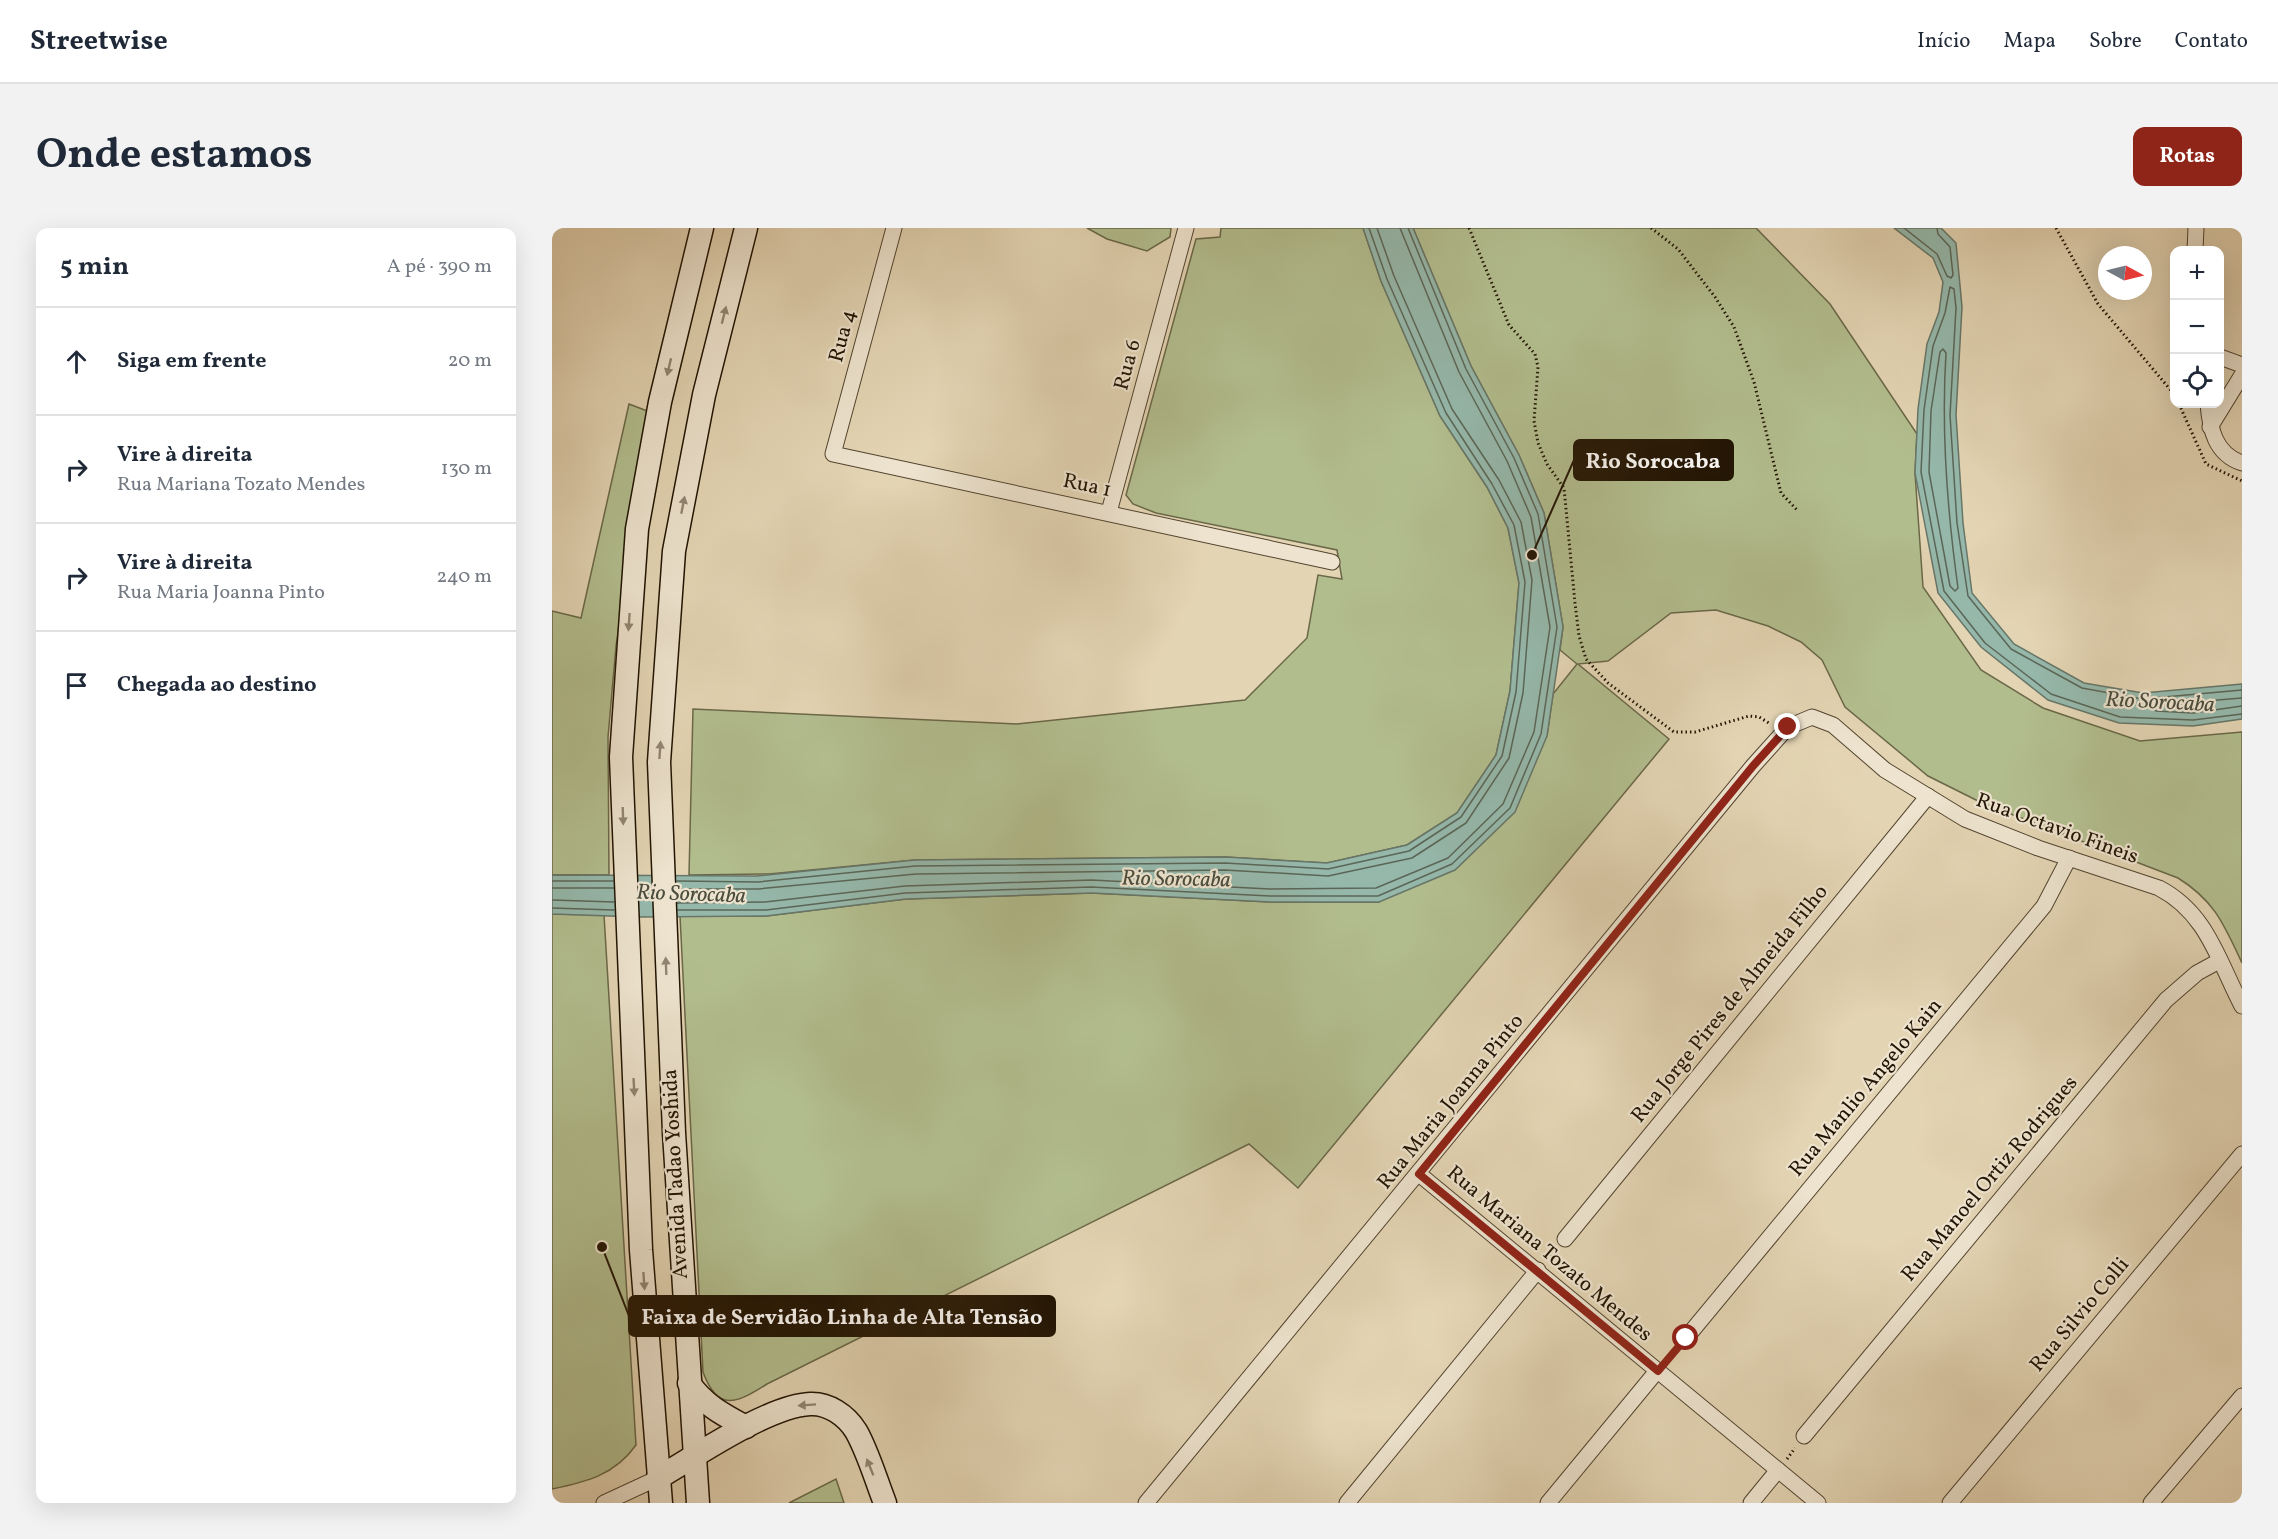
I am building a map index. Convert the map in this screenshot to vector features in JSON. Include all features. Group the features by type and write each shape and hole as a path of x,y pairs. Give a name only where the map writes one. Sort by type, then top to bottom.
{"main road":[{"name":"Avenida Tadao Yoshida","path":"661,1503 641,1250 621,757 633,563 660,402 702,228"},
{"name":"Avenida Tadao Yoshida","path":"698,1503 668,1025 659,762 673,563 704,395 746,228"},
{"path":"689,1383 707,1404 746,1427"},
{"path":"658,1478 695,1454 746,1427 798,1406 812,1404 837,1411 855,1431 885,1503"}],"street":[{"name":"Rua 4","path":"833,454 894,228"},
{"name":"Rua 6","path":"1109,512 1186,228"},
{"path":"2195,246 2196,228"},
{"path":"2224,358 2242,365"},
{"path":"2210,427 2242,375"},
{"path":"2208,408 2210,427 2218,447 2232,460 2242,463"},
{"name":"Rua 1","path":"833,454 1332,562"},
{"name":"Rua Octavio Fineis","path":"1788,727 1812,717 1833,725 1886,770 1965,819 2069,858 2159,888 2177,897 2192,911 2203,926 2242,1006"},
{"name":"Rua Maria Joanna Pinto","path":"1146,1503 1753,766 1788,727"},
{"name":"Rua Jorge Pires de Almeida Filho","path":"1565,1239 1928,796"},
{"name":"Rua Manlio Angelo Kain","path":"1686,1338 2044,906 2069,858"},
{"name":"Rua Manoel Ortiz Rodrigues","path":"1804,1436 2166,1000 2198,973 2219,961"},
{"name":"Rua Silvio Colli","path":"1950,1503 2242,1154"},
{"name":"Rua Mariana Tozato Mendes","path":"1419,1174 1818,1503"},
{"path":"1347,1503 1538,1270"},
{"path":"1548,1503 1658,1371"},
{"path":"2151,1503 2242,1396"},
{"path":"1751,1503 1778,1470"},
{"path":"603,1503 658,1478"}],"path":[{"path":"1469,228 1509,325 1535,354 1538,367 1534,421 1538,443 1547,464 1564,488 1579,636 1586,659 1608,683 1674,732 1695,732 1749,716 1759,717 1769,723"},
{"path":"1651,228 1678,249 1715,297 1734,327 1754,382 1781,493 1797,510"},
{"path":"2056,228 2098,304 2170,388"},
{"path":"1538,1270 1565,1239"},
{"path":"1658,1371 1686,1338"},
{"path":"1778,1470 1804,1436"}],"green space":[{"path":"1087,228 1171,228 1170,237 1147,251 1107,239"},
{"path":"1221,228 1363,228 1381,281 1440,416 1487,487 1508,528 1519,583 1510,691 1496,755 1457,813 1407,845 1327,863 1225,857 915,860 769,874 689,875 693,709 1017,724 1245,700 1307,638 1318,575 1342,579 1337,550 1156,513 1133,504 1126,495 1196,239 1220,237"},
{"path":"1413,228 1756,228 1830,304 1917,434 1915,473 1923,587 1981,670 2043,708 2140,741 2242,732 2242,963 2224,925 2210,905 2178,878 1982,803 1928,776 1845,707 1822,660 1801,642 1768,626 1716,610 1671,613 1608,661 1578,664 1669,739 1298,1188 1249,1144 746,1396 738,1399 722,1399 715,1394 703,1372 680,916 766,916 906,899 1092,893 1270,902 1379,902 1547,736 1553,694 1577,664 1560,650 1563,627 1544,513 1519,455 1471,366"},
{"path":"629,404 650,412 616,646 608,737 609,875 552,875 552,611 581,618"},
{"path":"552,914 604,915 636,1445 619,1464 599,1476 552,1489"},
{"path":"836,1479 844,1503 789,1503"}],"water":[{"name":"Rio Sorocaba","path":"1363,228 1413,228 1471,366 1519,455 1544,513 1563,627 1547,736 1515,812 1455,870 1379,902 1270,902 1092,893 906,899 766,916 639,917 552,914 552,875 757,876 915,860 1225,857 1327,863 1407,845 1457,813 1496,755 1510,691 1519,583 1508,528 1487,487 1440,416 1381,281"},
{"name":"Rio Sorocaba","path":"1894,228 1941,228 1956,243 1962,307 1956,415 1963,523 1972,593 2014,644 2084,683 2143,693 2242,684 2242,719 2193,726 2119,723 2048,700 1981,647 1938,593 1915,473 1918,409 1927,344 1939,312 1943,282 1933,258"}],"place":[{"name":"Rio Sorocaba","path":"1532,555"},
{"name":"Faixa de Servidão Linha de Alta Tensão","path":"602,1247"}],"route":[{"path":"1686,1338 1658,1371 1419,1174 1753,766 1788,727"}]}
